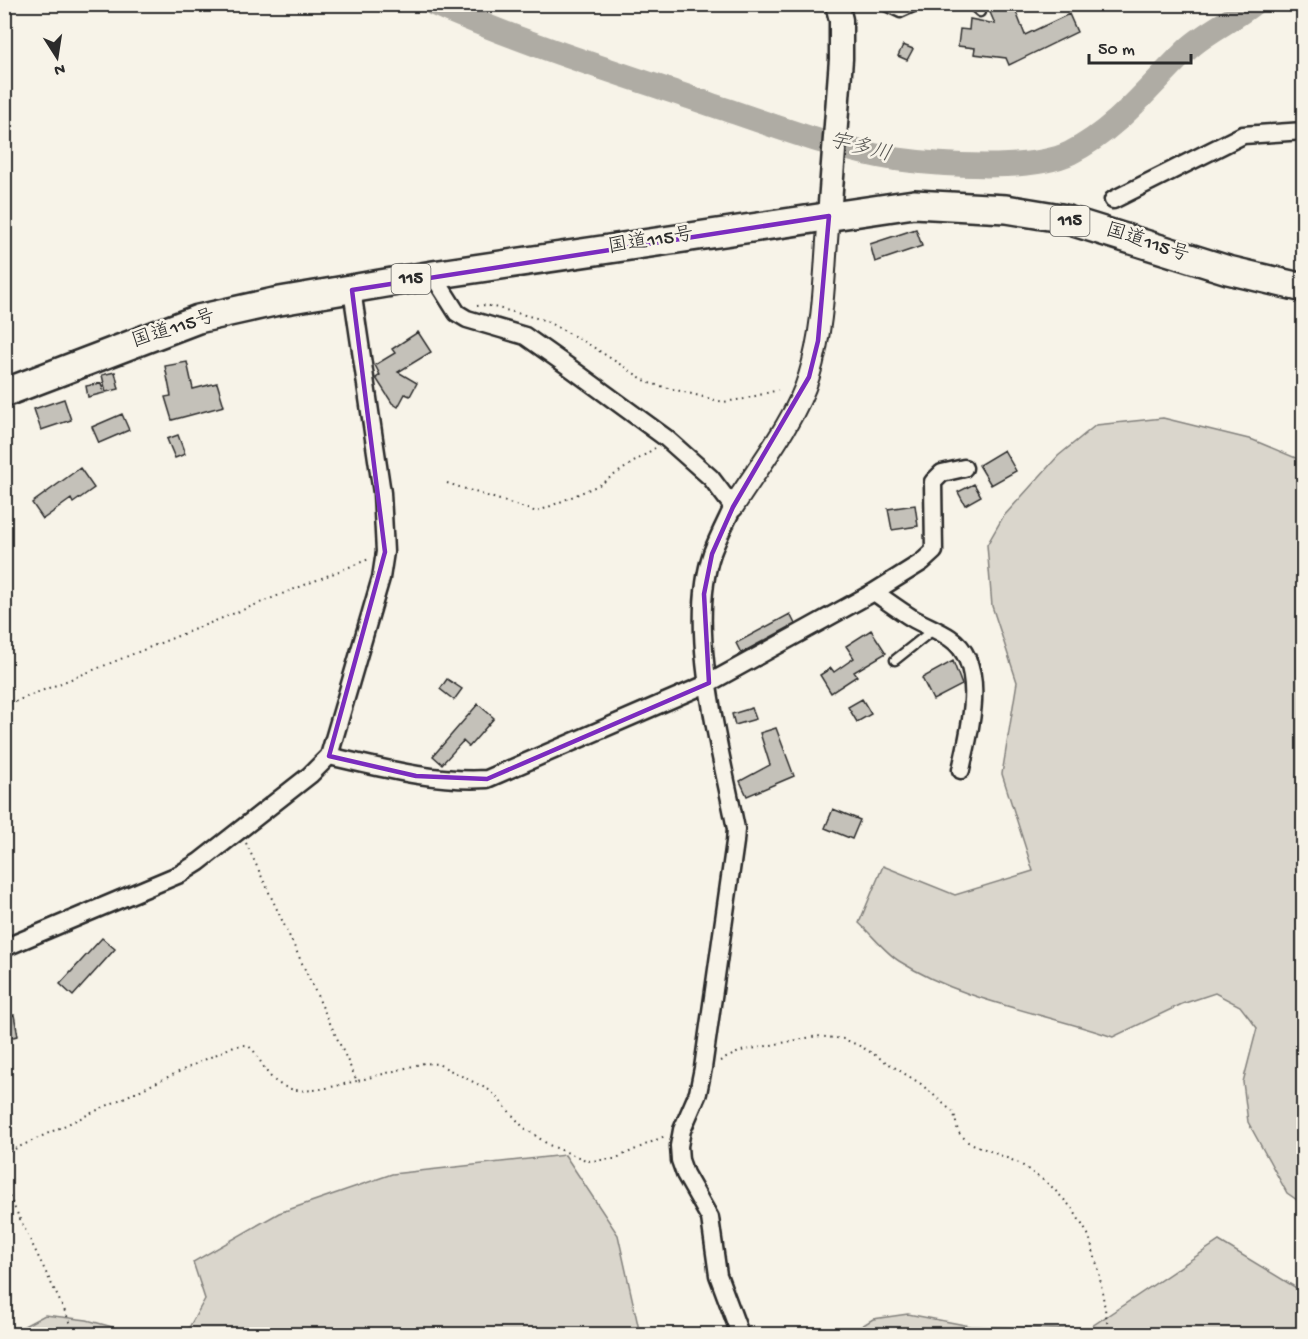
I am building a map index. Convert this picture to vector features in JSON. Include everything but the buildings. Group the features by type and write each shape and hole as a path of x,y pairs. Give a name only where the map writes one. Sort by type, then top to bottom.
{"highway":[{"name":"国道115号","path":"4,393 198,319 433,275 830,210 914,204 1006,209 1061,218 1228,270 1304,288"}],"main road":[{"path":"830,210 841,59 841,20 837,4"}],"street":[{"path":"1113,200 1244,135 1304,131"},
{"path":"740,1335 718,1275 710,1218 685,1174 680,1160 679,1146 682,1131 699,1093 736,829 709,683 703,629 704,594 712,554 733,507 793,411 809,377 818,341 830,210"},
{"path":"433,275 457,313 467,319 525,336 666,438 711,478 733,507"},
{"path":"4,948 180,874 310,776 329,756 381,578 385,552 382,493 352,290"},
{"path":"329,756 416,776 456,781 487,778 709,683 874,592 922,562 934,551 933,482 942,473 964,468"},
{"path":"874,592 951,638 964,652 970,669 974,698 961,770"}],"lane":[{"path":"881,4 900,13 920,4"},
{"path":"971,4 981,12"},
{"path":"895,660 934,629"}],"path":[{"path":"457,313 486,304 544,320 587,343 649,383 723,402 778,390"},
{"path":"447,483 537,512 599,485 649,454 666,438"},
{"path":"4,706 385,552"},
{"path":"240,831 357,1081"},
{"path":"703,1068 741,1052 817,1036 844,1039 862,1047 921,1084 954,1113 958,1132 968,1142 1019,1163 1050,1185 1072,1208 1089,1236 1099,1272 1108,1335"},
{"path":"4,1154 234,1046 246,1045 251,1048 266,1072 292,1089 320,1089 424,1063 438,1064 491,1091 523,1127 549,1145 588,1161 614,1159 661,1137 682,1131"},
{"path":"4,1186 71,1324"}],"highlighted area":[{"path":"829,216 818,341 809,377 733,507 712,554 704,594 709,683 487,779 416,776 329,756 385,552 352,290"}],"shaded area":[{"path":"1163,418 1253,440 1303,461 1303,1204 1287,1193 1248,1122 1243,1082 1257,1028 1240,1006 1215,993 1182,1004 1113,1037 950,987 899,961 859,923 883,866 955,895 1033,871 1002,774 1017,682 992,606 987,545 1003,517 1058,456 1096,425"},
{"path":"565,1155 618,1235 640,1334 9,1334 45,1315 87,1320 134,1333 187,1331 205,1299 193,1262 279,1213 392,1174"},
{"path":"1219,1241 1303,1292 1303,1334 849,1334 873,1319 908,1314 970,1326 1086,1330"}],"waterway":[{"name":"宇多川","path":"434,4 572,58 825,143 895,159 984,165 1009,165 1053,159 1070,153 1087,143 1119,119 1189,48 1253,4"}]}
